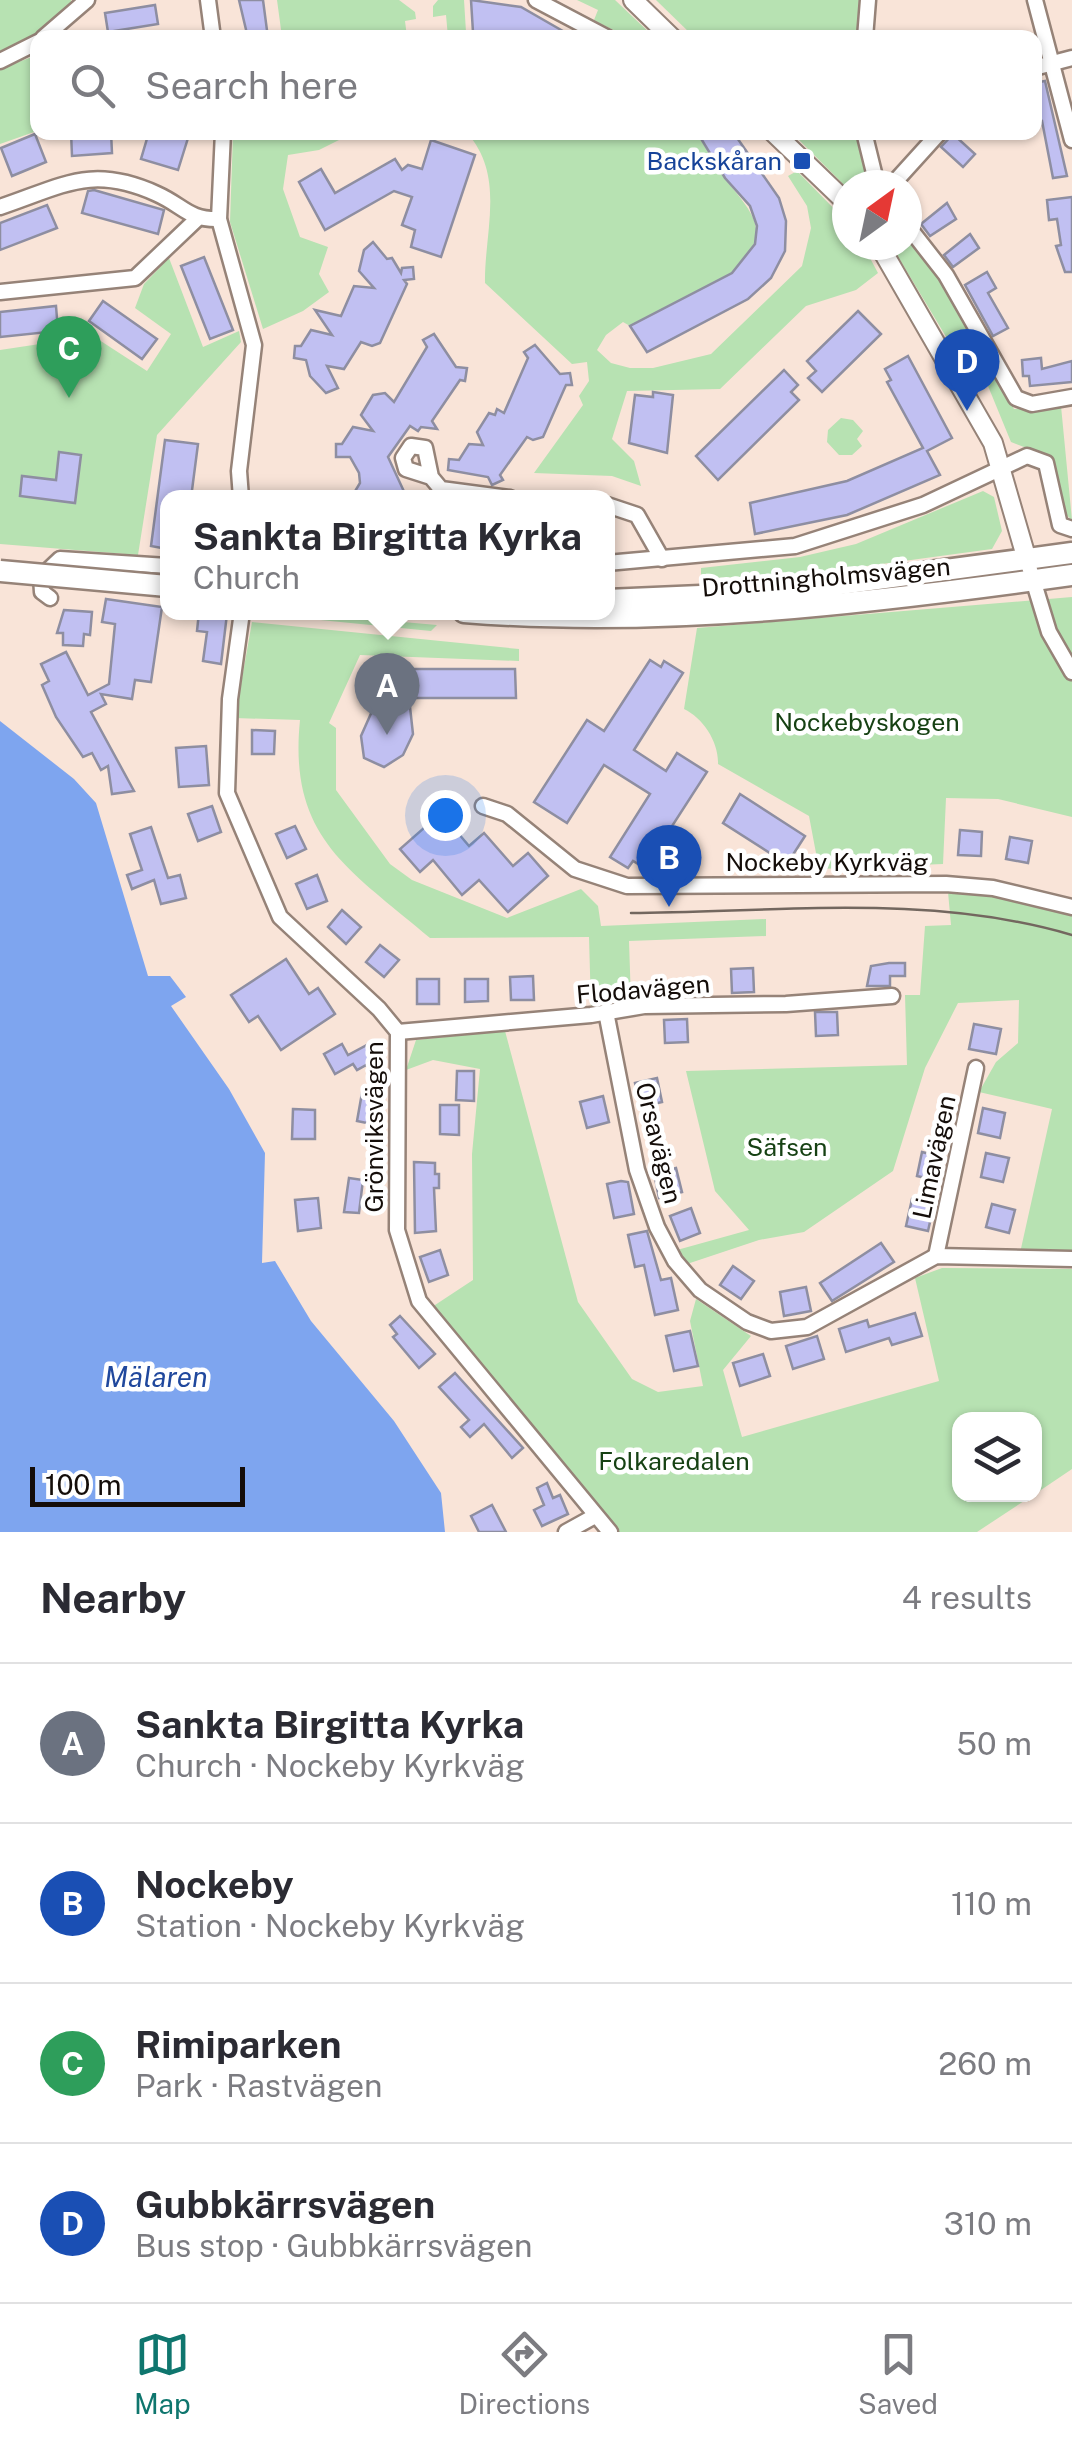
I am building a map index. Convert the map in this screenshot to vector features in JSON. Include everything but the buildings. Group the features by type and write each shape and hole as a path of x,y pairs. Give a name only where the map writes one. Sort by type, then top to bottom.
{"main road":[{"name":"Drottningholmsvägen","path":"615,600 773,593 1072,554"},
{"path":"0,560 160,573"},
{"path":"0,571 160,585"},
{"name":"Drottningholmsvägen","path":"615,613 795,609 1072,575"}],"street":[{"path":"52,30 88,0"},
{"path":"208,0 212,30"},
{"path":"536,0 593,30"},
{"path":"633,0 664,30"},
{"path":"866,30 868,0"},
{"path":"1035,0 1055,62 1072,140"},
{"path":"0,60 30,45"},
{"path":"1042,66 1072,58"},
{"path":"223,140 219,219 254,345 239,472 240,490"},
{"path":"781,140 832,189"},
{"path":"866,140 873,170"},
{"path":"906,170 933,140"},
{"path":"0,208 92,176 151,191 196,220 219,219"},
{"path":"0,292 136,278 196,220"},
{"path":"922,245 946,275 1016,398 1032,404 1072,397"},
{"path":"889,260 977,410 1001,465 1050,632 1072,672"},
{"path":"615,562 794,546 850,532 922,506 1001,465 1027,456 1046,462 1066,527"},
{"path":"431,477 441,489 449,490"},
{"path":"615,508 637,515 662,559"},
{"path":"50,598 42,592 42,577 60,559 160,566"},
{"name":"Grönviksvägen","path":"241,620 229,718 227,793 280,917 380,1009 398,1032 397,1230 419,1301 610,1532"},
{"name":"Nockeby Kyrkväg","path":"484,806 507,814 575,868 627,886 946,884 992,888 1072,907"},
{"name":"Flodavägen","path":"398,1032 644,1006 786,1004 892,996"},
{"name":"Orsavägen","path":"606,1012 647,1200 675,1261 719,1306 771,1332 797,1329 936,1256 1072,1259"},
{"name":"Limavägen","path":"936,1256 976,1068"},
{"path":"566,1532 594,1516"}],"green space":[{"path":"0,0 71,0 41,30 30,30 30,38 0,52"},
{"path":"277,0 399,0 415,12 416,19 405,21 406,30 281,30"},
{"path":"438,0 464,0 466,30 447,30 446,15 433,17 433,6"},
{"path":"577,0 615,0 647,30 609,28 594,20 598,10"},
{"path":"656,0 859,0 857,30 687,30"},
{"path":"30,58 30,133 0,144 0,69"},
{"path":"233,140 339,140 319,150 288,155 283,189 300,237 328,247 319,274 329,292 303,311 263,329 230,222"},
{"path":"472,140 701,140 752,215 756,226 753,247 732,273 630,326 623,322 606,335 597,350 611,363 653,368 711,354 802,266 811,228 807,206 788,176 797,171 832,207 832,260 871,260 878,273 856,290 806,306 720,389 627,391 612,439 634,461 641,486 612,476 534,473 583,405 579,396 589,381 587,362 572,364 485,283 490,205 486,168"},
{"path":"799,140 857,140 864,170 832,173"},
{"path":"922,254 940,277 1014,409 1061,406 1072,520 1064,513 1051,457 1011,442 988,386 951,345 900,260 922,260"},
{"path":"169,258 203,347 239,331 241,342 157,435 138,555 0,544 0,350 93,336 147,371 171,334 135,308 144,284"},
{"path":"841,418 853,420 863,431 857,439 862,446 852,455 839,455 827,442 828,430"},
{"path":"983,491 994,497 1002,531 992,549 786,577 701,578 701,568 800,557 856,544"},
{"name":"Nockebyskogen","path":"1072,597 1072,817 998,799 946,798 943,864 819,869 809,816 718,764 716,747 708,732 684,709 697,628"},
{"path":"320,620 437,625 431,631"},
{"path":"252,622 519,649 519,661 360,655 329,723 336,728 336,790 390,864 412,880 507,918 581,889 598,906 601,926 766,919 766,936 629,941 631,1001 591,1008 589,937 430,938 350,870 315,823 304,794 299,760 300,720 235,718"},
{"name":"Säfsen","path":"948,892 994,895 1072,915 1072,1255 1020,1253 1052,1109 979,1092 996,1062 1018,1043 1019,1000 958,1003 925,1068 893,1171 804,1232 759,1240 687,1264 677,1250 749,1230 715,1191 686,1071 907,1065 905,995 920,995 925,926 951,925"},
{"name":"Folkaredalen","path":"505,1031 578,1302 632,1379 658,1392 703,1386 690,1321 696,1299 751,1336 723,1370 742,1437 939,1381 915,1278 942,1268 1072,1269 1072,1469 1042,1489 1042,1412 952,1412 952,1502 1022,1502 977,1532 619,1532 432,1307 473,1280 472,1154 480,1069 433,1060 406,1070 416,1040"}],"water":[{"name":"Mälaren","path":"0,721 74,779 96,803 148,976 170,976 186,997 171,1006 229,1089 265,1153 262,1263 275,1261 311,1321 394,1421 441,1493 445,1532 0,1532"}],"tram line":[{"path":"631,913 909,909 1019,922 1072,935"}],"place":[{"name":"Backskåran","path":"802,161"},
{"name":"Rimiparken","path":"69,398"},
{"name":"Gubbkärrsvägen","path":"967,411"},
{"name":"Sankta Birgitta Kyrka","path":"387,735"},
{"name":"Nockeby","path":"669,907"}]}
